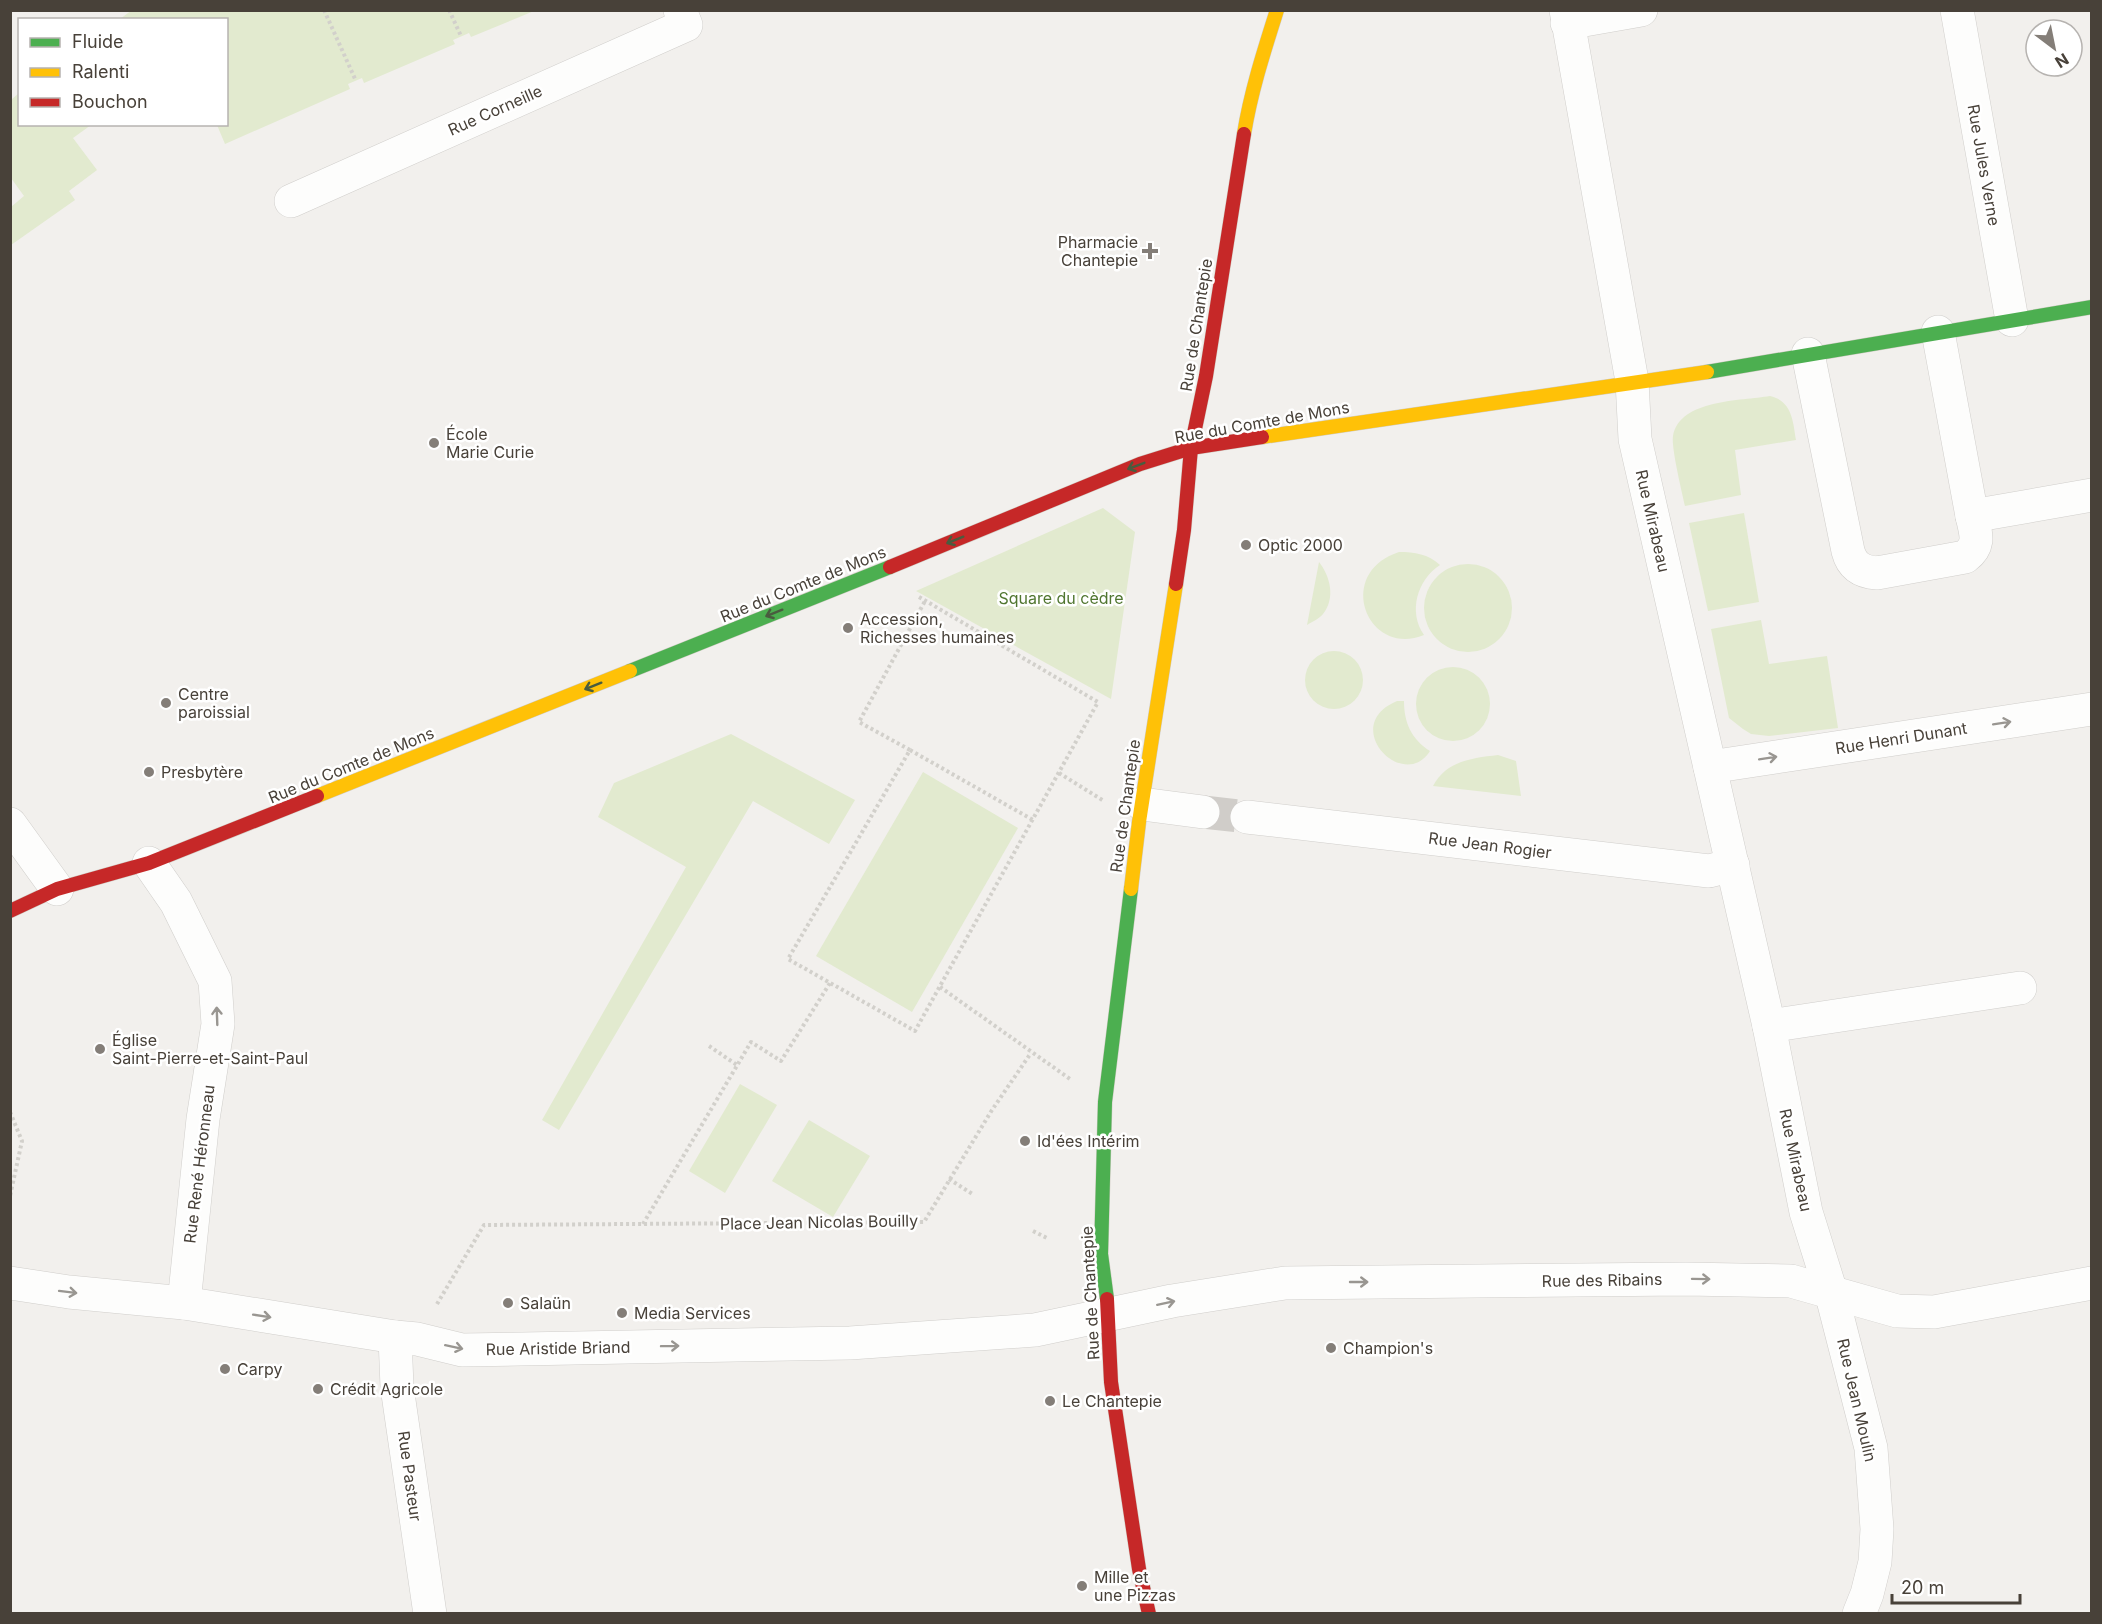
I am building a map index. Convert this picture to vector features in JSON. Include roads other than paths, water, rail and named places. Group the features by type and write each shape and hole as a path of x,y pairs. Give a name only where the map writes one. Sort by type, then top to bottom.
{"street":[{"name":"Rue Corneille","path":"291,201 686,25 680,10"},
{"name":"Rue de Chantepie","path":"1149,1614 1139,1569 1111,1382 1109,1316 1101,1254 1105,1102 1141,813 1184,530 1191,448 1206,376 1249,104 1277,10"},
{"path":"1566,17 1641,10"},
{"name":"Rue Jules Verne","path":"1957,10 2012,320"},
{"name":"Rue Mirabeau","path":"1566,17 1632,381 1635,440 1769,1026 1806,1212 1831,1292"},
{"path":"1632,381 1684,376 2091,307"},
{"path":"1808,354 1848,551 1854,565 1868,572 1877,573 1965,557 1973,551 1977,539 1938,332"},
{"name":"Rue du Comte de Mons","path":"10,911 57,889 149,863 1140,465 1191,448 1632,381"},
{"path":"1972,516 2091,495"},
{"name":"Rue Henri Dunant","path":"1710,767 2091,709"},
{"path":"1141,813 1203,812"},
{"name":"Rue Jean Rogier","path":"1246,817 1709,871 1732,865"},
{"path":"10,824 57,889"},
{"name":"Rue René Héronneau","path":"149,863 176,902 215,981 218,1024 203,1119 184,1303"},
{"path":"1769,1026 2020,988"},
{"name":"Rue des Ribains","path":"1109,1316 1172,1301 1285,1283 1697,1279 1791,1281 1897,1311 1934,1312 2091,1283"},
{"name":"Rue Aristide Briand","path":"10,1283 69,1292 184,1303 406,1338 462,1350 850,1343 1035,1330 1109,1316"},
{"name":"Rue Jean Moulin","path":"1831,1292 1871,1448 1876,1496 1875,1562 1859,1614"},
{"name":"Rue Pasteur","path":"406,1338 397,1387 430,1614"}],"tunnel":[{"path":"1203,812 1247,817"}],"place":[{"name":"Pharmacie Chantepie","path":"1150,251"},
{"name":"École Marie Curie","path":"434,443"},
{"name":"Optic 2000","path":"1246,545"},
{"name":"Accession, Richesses humaines","path":"848,628"},
{"name":"Centre paroissial","path":"166,703"},
{"name":"Presbytère","path":"149,772"},
{"name":"Église Saint-Pierre-et-Saint-Paul","path":"100,1049"},
{"name":"Id'ées Intérim","path":"1025,1141"},
{"name":"Salaün","path":"508,1303"},
{"name":"Media Services","path":"622,1313"},
{"name":"Champion's","path":"1331,1348"},
{"name":"Carpy","path":"225,1369"},
{"name":"Crédit Agricole","path":"318,1389"},
{"name":"Le Chantepie","path":"1050,1401"},
{"name":"Mille et une Pizzas","path":"1082,1586"}],"park label":[{"name":"Square du cèdre","path":"1061,598"}]}
